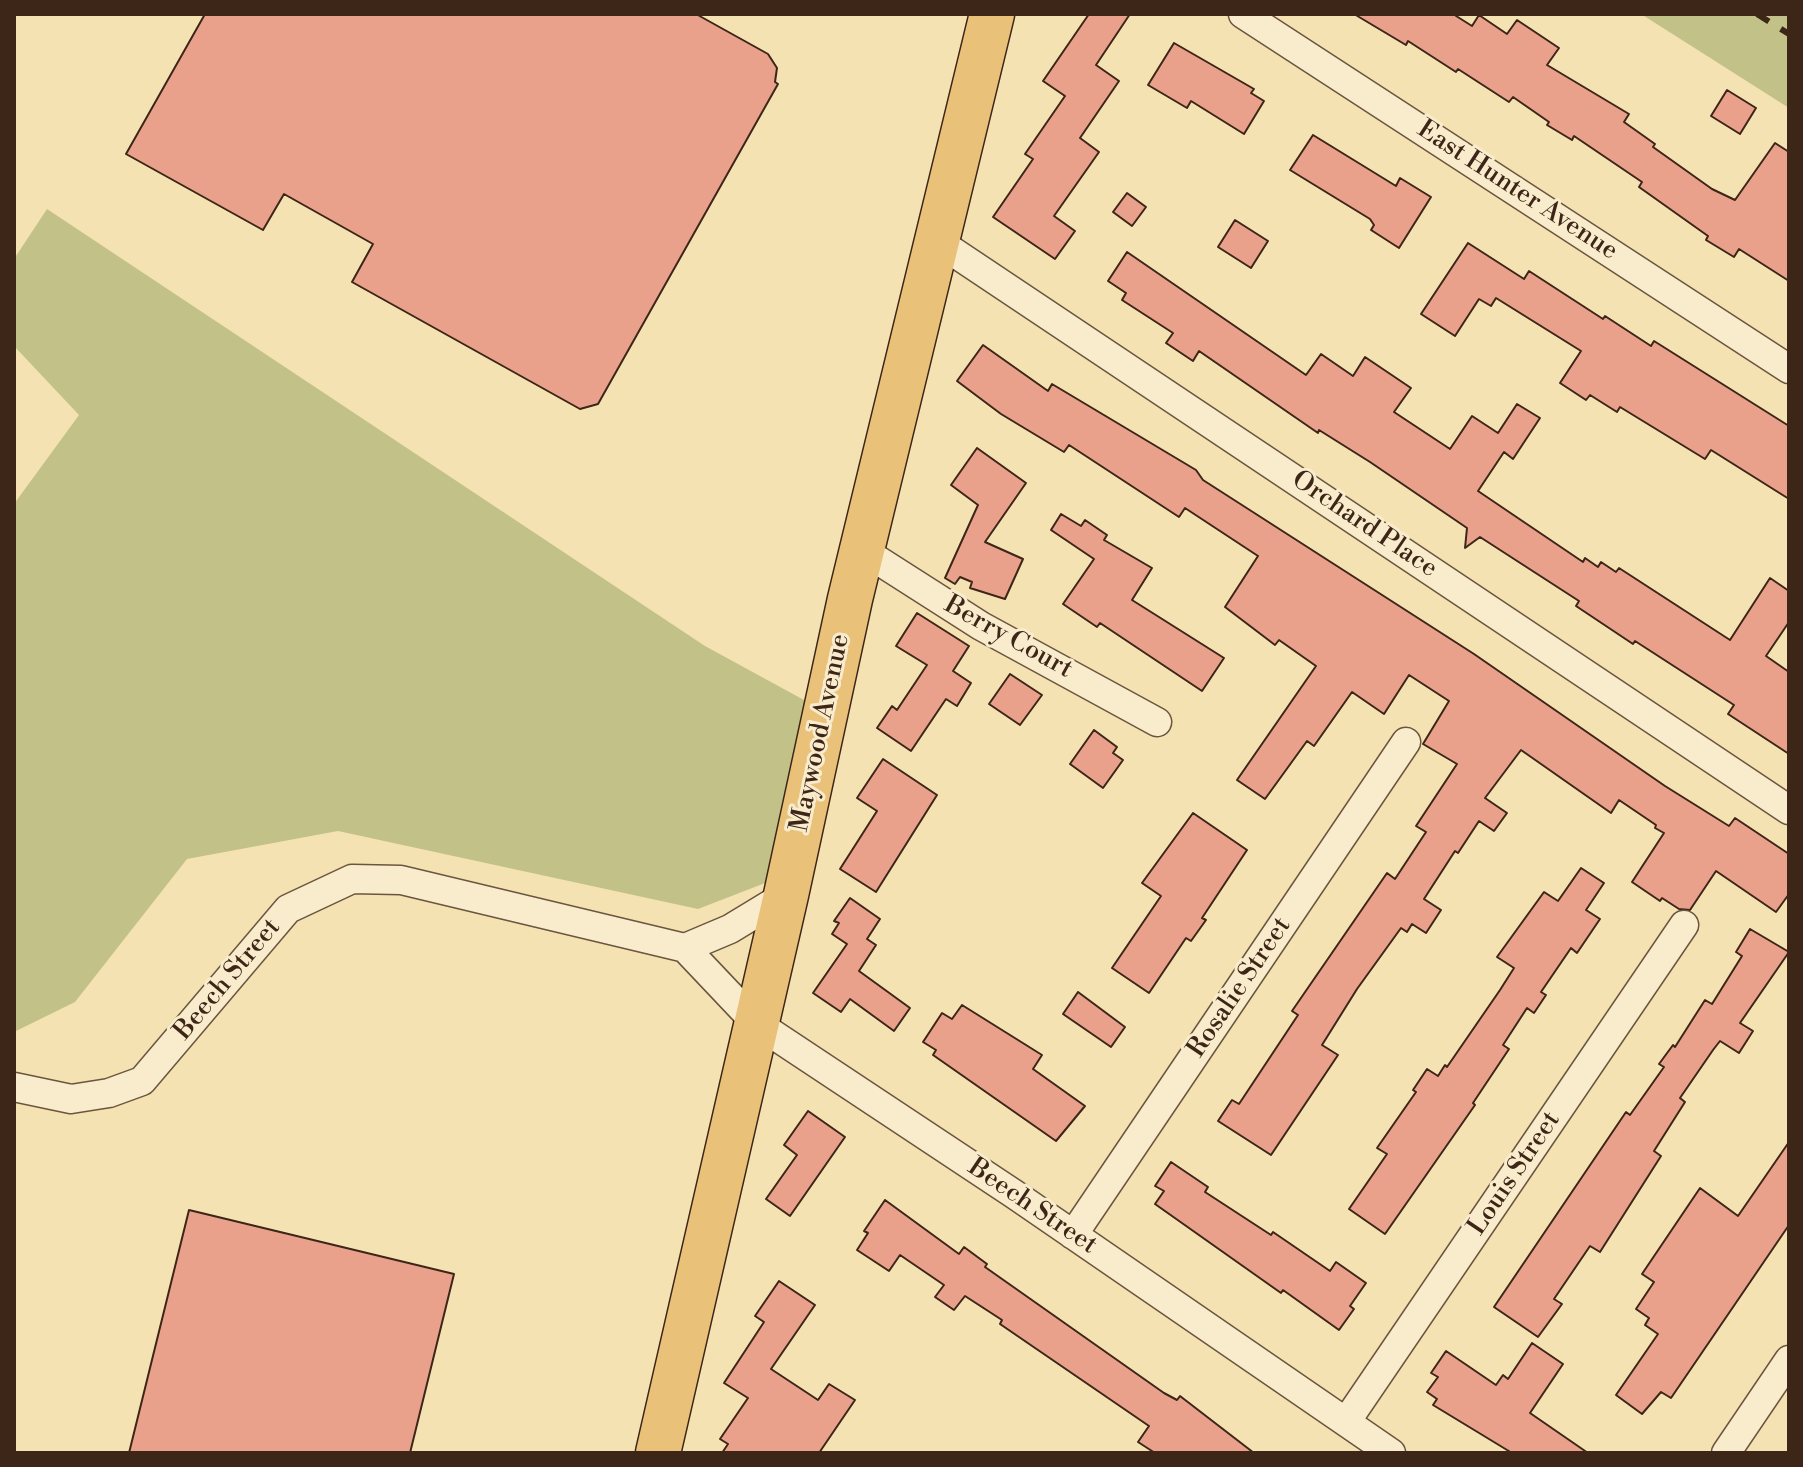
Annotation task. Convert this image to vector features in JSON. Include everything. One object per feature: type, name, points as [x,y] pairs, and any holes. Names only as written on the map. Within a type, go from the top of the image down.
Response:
[{"type":"main road","name":"Maywood Avenue","points":[[658,1453],[862,550],[992,14]]},
{"type":"street","name":"East Hunter Avenue","points":[[1243,14],[1789,369]]},
{"type":"street","name":"Orchard Place","points":[[937,241],[1789,810]]},
{"type":"street","name":"Berry Court","points":[[862,550],[981,626],[1157,722]]},
{"type":"street","name":"Rosalie Street","points":[[1073,1235],[1406,742]]},
{"type":"street","name":"Beech Street","points":[[14,1087],[71,1099],[109,1093],[142,1081],[288,909],[352,879],[401,880],[685,948],[756,1023],[1391,1453]]},
{"type":"street","points":[[685,948],[730,929],[786,895]]},
{"type":"street","name":"Louis Street","points":[[1346,1422],[1684,925]]},
{"type":"street","points":[[1726,1453],[1789,1360]]},
{"type":"green space","points":[[1641,14],[1789,14],[1789,108]]},
{"type":"green space","points":[[47,209],[705,646],[826,712],[791,873],[698,909],[338,831],[187,859],[75,1002],[14,1032],[14,504],[79,415],[14,346],[14,259]]},
{"type":"building","points":[[205,14],[696,14],[768,54],[777,68],[775,82],[778,84],[598,404],[580,409],[352,282],[373,244],[284,194],[263,230],[126,154]]},
{"type":"building","points":[[1089,14],[1130,14],[1096,65],[1119,81],[1080,138],[1099,152],[1054,216],[1075,231],[1055,259],[993,217],[1033,159],[1025,154],[1065,96],[1043,81]]},
{"type":"building","points":[[1354,14],[1453,14],[1472,26],[1479,15],[1507,34],[1517,20],[1559,48],[1547,65],[1629,114],[1624,122],[1655,144],[1653,147],[1712,189],[1735,200],[1775,143],[1789,152],[1789,281],[1739,249],[1734,257],[1706,240],[1708,236],[1639,187],[1642,182],[1574,136],[1572,140],[1547,125],[1549,122],[1513,97],[1509,102],[1458,69],[1456,72],[1408,41],[1406,45]]},
{"type":"building","points":[[1174,43],[1254,89],[1251,93],[1264,101],[1244,134],[1191,101],[1187,108],[1148,85]]},
{"type":"building","points":[[1727,90],[1756,108],[1740,134],[1711,116]]},
{"type":"building","points":[[1313,135],[1396,186],[1400,178],[1431,197],[1399,248],[1371,230],[1374,225],[1370,219],[1290,170]]},
{"type":"building","points":[[1127,193],[1146,207],[1132,226],[1113,212]]},
{"type":"building","points":[[1235,220],[1268,241],[1251,268],[1218,247]]},
{"type":"building","points":[[1468,243],[1524,279],[1529,271],[1651,346],[1654,341],[1789,426],[1789,499],[1711,450],[1705,459],[1620,407],[1617,412],[1590,395],[1586,400],[1560,383],[1581,351],[1496,298],[1491,306],[1479,299],[1455,336],[1421,314]]},
{"type":"building","points":[[1127,252],[1306,375],[1321,354],[1353,376],[1365,357],[1411,388],[1394,412],[1450,449],[1472,416],[1498,433],[1517,404],[1540,418],[1513,459],[1504,452],[1478,491],[1583,562],[1585,558],[1598,567],[1601,562],[1616,572],[1619,568],[1730,640],[1770,578],[1789,591],[1789,622],[1766,656],[1789,672],[1789,754],[1728,714],[1734,705],[1635,641],[1633,644],[1576,606],[1579,601],[1480,537],[1465,548],[1467,528],[1370,462],[1319,430],[1318,433],[1199,351],[1193,361],[1166,343],[1173,333],[1122,300],[1126,293],[1108,281]]},
{"type":"building","points":[[983,345],[1048,391],[1052,384],[1196,470],[1203,480],[1474,654],[1665,786],[1729,826],[1735,818],[1789,854],[1789,894],[1776,912],[1716,871],[1690,910],[1679,909],[1662,898],[1660,901],[1632,882],[1664,833],[1619,800],[1611,813],[1521,750],[1485,798],[1507,813],[1494,831],[1479,821],[1458,853],[1455,851],[1424,899],[1441,910],[1426,933],[1412,924],[1407,932],[1401,928],[1357,989],[1322,1045],[1338,1055],[1271,1155],[1218,1121],[1232,1100],[1239,1104],[1298,1015],[1292,1011],[1387,873],[1395,879],[1426,832],[1416,826],[1457,764],[1423,744],[1449,701],[1409,675],[1384,714],[1352,692],[1314,746],[1307,741],[1265,799],[1237,780],[1316,666],[1279,640],[1275,645],[1225,607],[1258,556],[1185,508],[1179,517],[1069,445],[1064,452],[1001,414],[957,381]]},
{"type":"building","points":[[977,448],[1026,483],[985,542],[1023,559],[1005,599],[970,588],[972,582],[960,577],[955,584],[945,578],[978,505],[951,485]]},
{"type":"building","points":[[1061,514],[1081,526],[1085,520],[1107,535],[1104,540],[1152,568],[1132,600],[1224,658],[1202,691],[1100,623],[1097,627],[1063,604],[1094,559],[1051,530]]},
{"type":"building","points":[[917,613],[969,646],[953,671],[971,683],[957,706],[946,699],[911,751],[877,728],[892,706],[897,710],[927,665],[896,646]]},
{"type":"building","points":[[1010,674],[1042,695],[1020,725],[989,704]]},
{"type":"building","points":[[1094,730],[1117,747],[1113,753],[1123,760],[1103,788],[1070,764]]},
{"type":"building","points":[[883,759],[937,795],[876,892],[840,869],[877,811],[857,798]]},
{"type":"building","points":[[1193,813],[1247,850],[1202,918],[1206,920],[1191,941],[1186,938],[1149,993],[1112,968],[1161,896],[1142,883]]},
{"type":"building","points":[[1581,868],[1604,883],[1586,910],[1600,919],[1577,953],[1571,948],[1541,992],[1546,995],[1534,1013],[1527,1008],[1503,1045],[1509,1049],[1473,1103],[1475,1105],[1385,1234],[1349,1209],[1387,1154],[1377,1148],[1416,1092],[1413,1090],[1427,1069],[1438,1076],[1445,1065],[1447,1067],[1500,990],[1514,968],[1497,957],[1544,892],[1558,901]]},
{"type":"building","points":[[850,898],[880,919],[867,939],[876,945],[859,971],[910,1008],[894,1031],[850,999],[841,1012],[813,993],[847,944],[832,934],[839,923],[834,921]]},
{"type":"building","points":[[1750,929],[1789,952],[1740,1023],[1753,1031],[1739,1053],[1720,1041],[1713,1050],[1680,1098],[1685,1102],[1654,1151],[1661,1156],[1600,1252],[1590,1246],[1554,1299],[1562,1304],[1538,1337],[1494,1307],[1626,1112],[1630,1115],[1664,1067],[1659,1064],[1673,1045],[1675,1047],[1705,1000],[1712,1004],[1742,956],[1736,952]]},
{"type":"building","points":[[1078,992],[1125,1027],[1111,1047],[1063,1014]]},
{"type":"building","points":[[962,1005],[1042,1055],[1033,1069],[1085,1106],[1056,1141],[933,1055],[936,1050],[923,1042],[942,1013],[952,1019]]},
{"type":"building","points":[[808,1111],[845,1137],[790,1216],[766,1199],[797,1155],[784,1145]]},
{"type":"building","points":[[1789,1142],[1789,1225],[1671,1398],[1661,1392],[1642,1414],[1616,1395],[1658,1334],[1645,1325],[1649,1318],[1636,1309],[1654,1282],[1642,1274],[1700,1188],[1738,1216]]},
{"type":"building","points":[[1171,1162],[1208,1187],[1205,1192],[1271,1235],[1273,1232],[1330,1271],[1336,1262],[1366,1283],[1350,1306],[1354,1309],[1339,1330],[1155,1204],[1164,1191],[1155,1186]]},
{"type":"building","points":[[885,1200],[959,1254],[964,1247],[987,1264],[985,1267],[1164,1393],[1177,1400],[1180,1396],[1254,1453],[1155,1453],[1138,1442],[1149,1426],[1000,1324],[1002,1320],[965,1296],[954,1310],[935,1297],[944,1285],[900,1255],[889,1271],[857,1250],[868,1233],[864,1231]]},
{"type":"building","points":[[189,1210],[454,1274],[410,1453],[129,1453]]},
{"type":"building","points":[[779,1281],[815,1305],[771,1369],[818,1400],[829,1384],[855,1400],[819,1453],[722,1453],[728,1444],[720,1439],[748,1398],[724,1383],[764,1322],[755,1316]]},
{"type":"building","points":[[1532,1343],[1563,1364],[1530,1413],[1588,1453],[1512,1453],[1433,1405],[1437,1399],[1427,1392],[1438,1377],[1431,1373],[1446,1351],[1496,1385],[1503,1375],[1508,1379]]},
{"type":"railway","points":[[1757,14],[1789,34]]}]
